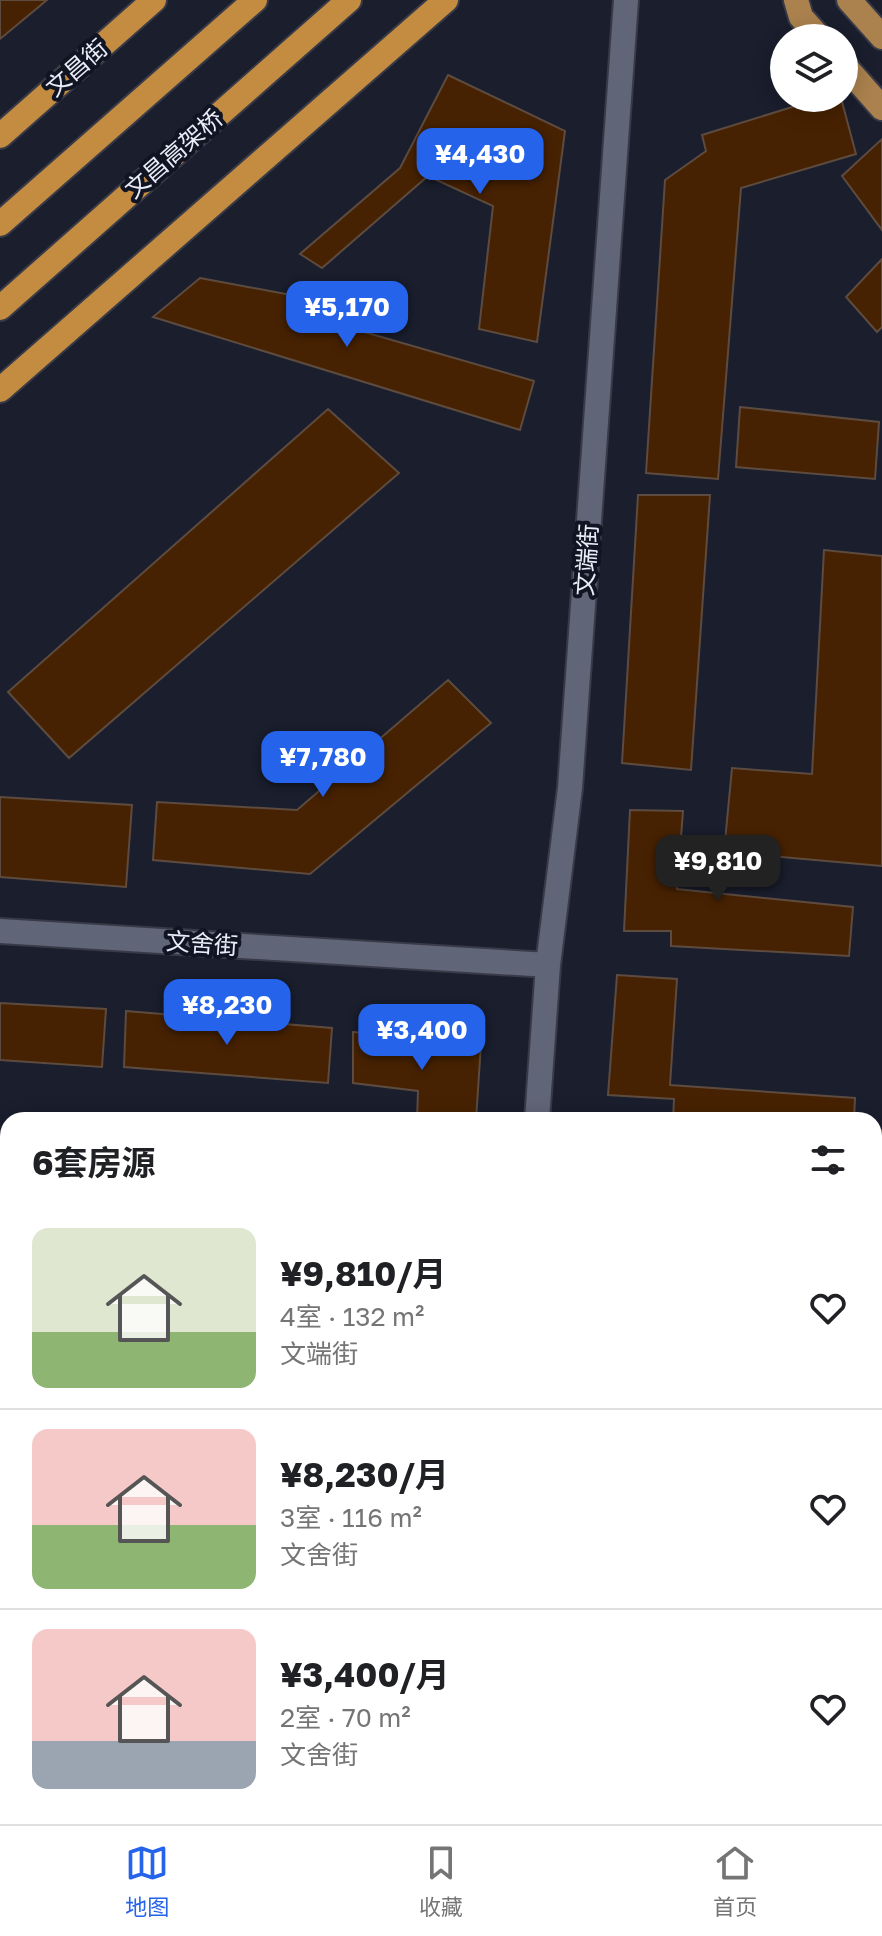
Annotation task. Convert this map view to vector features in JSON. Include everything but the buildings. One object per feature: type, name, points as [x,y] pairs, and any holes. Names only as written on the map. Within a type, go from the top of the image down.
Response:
[{"type":"highway","name":"文昌街","points":[[0,136],[154,0]]},
{"type":"highway","points":[[0,224],[255,0]]},
{"type":"highway","name":"文昌高架桥","points":[[0,308],[349,0]]},
{"type":"highway","points":[[0,390],[446,0]]},
{"type":"main road","points":[[796,0],[801,17],[807,24]]},
{"type":"main road","points":[[849,0],[882,37]]},
{"type":"main road","points":[[858,81],[882,108]]},
{"type":"street","name":"文端街","points":[[538,1112],[548,965],[570,788],[626,0]]},
{"type":"street","name":"文舍街","points":[[0,931],[548,965]]}]
